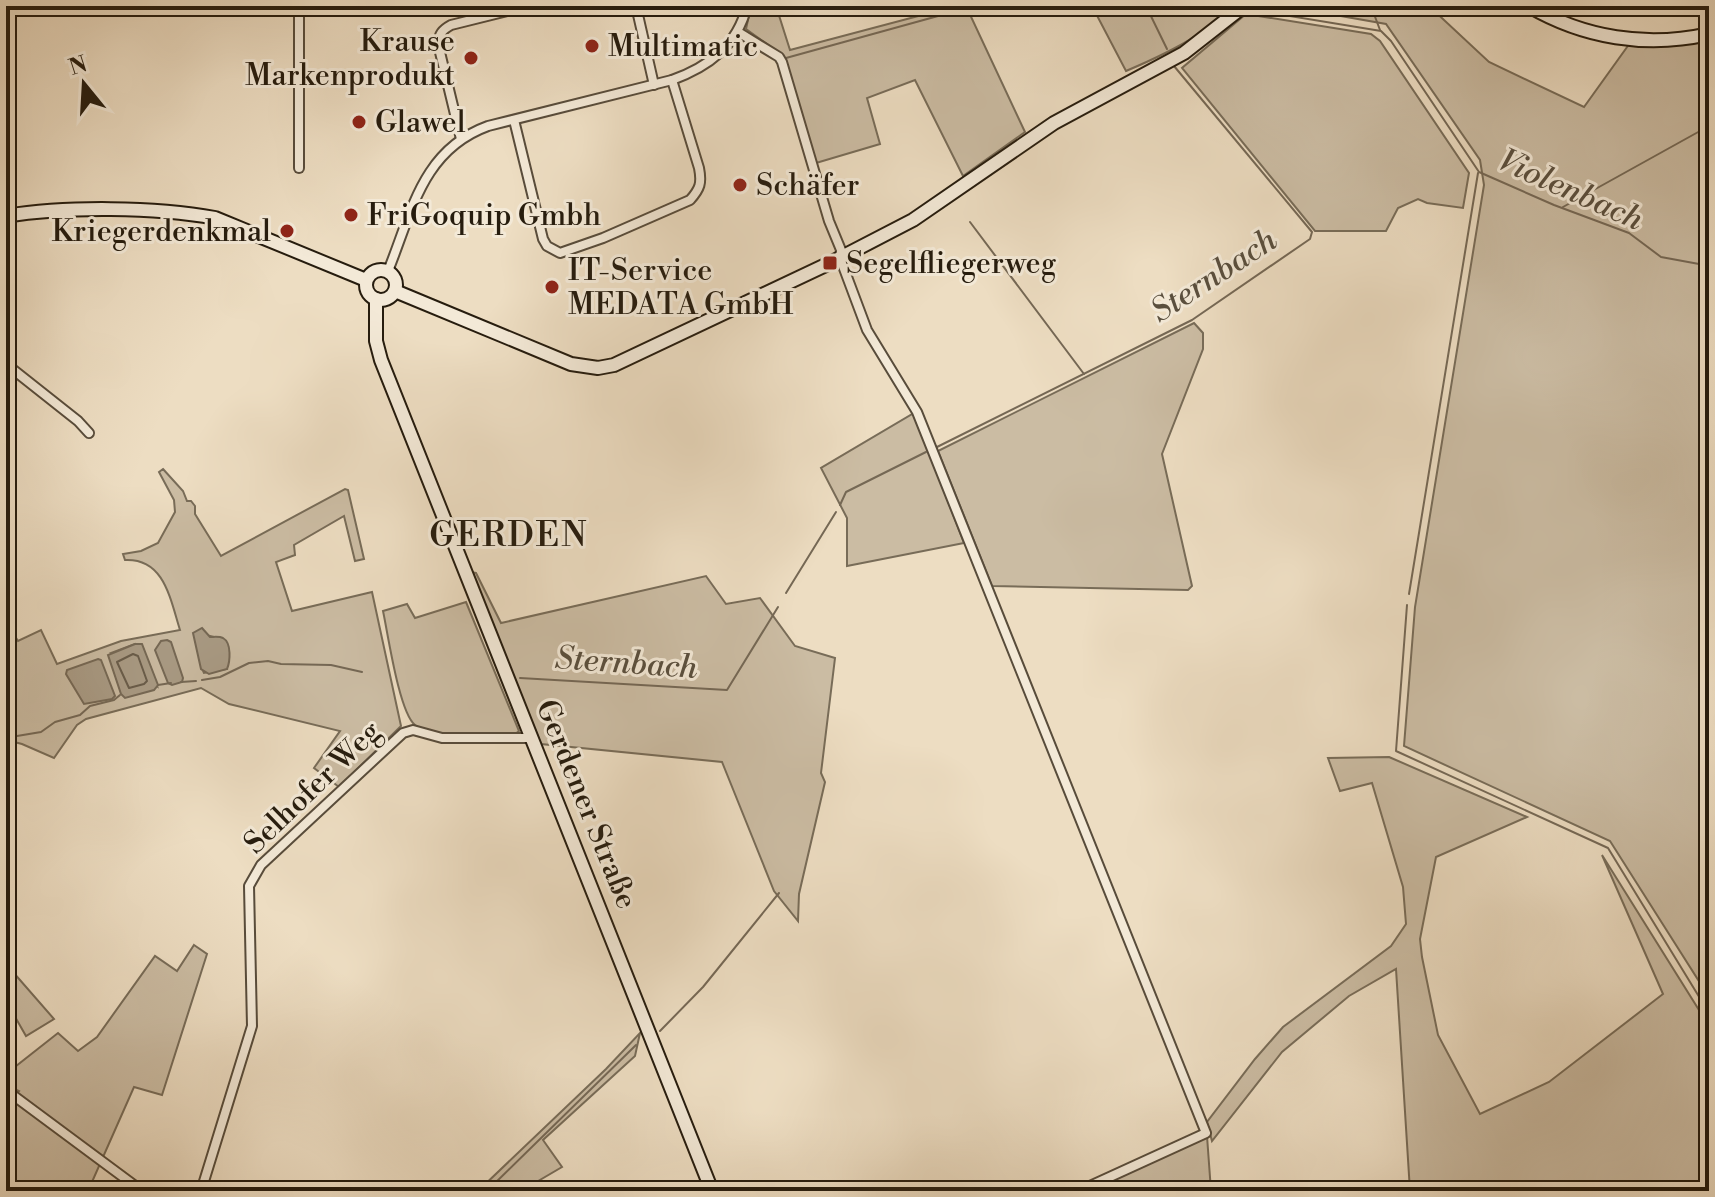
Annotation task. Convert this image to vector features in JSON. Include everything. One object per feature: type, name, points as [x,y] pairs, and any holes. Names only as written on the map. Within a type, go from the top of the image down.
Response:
[{"type":"main road","points":[[395,291],[571,364],[598,368],[629,359],[840,258],[935,208],[1077,109],[1184,53],[1244,6]]},
{"type":"main road","points":[[1529,6],[1565,25],[1601,36],[1659,40],[1709,34]]},
{"type":"main road","points":[[6,216],[64,210],[191,214],[215,218],[366,280]]},
{"type":"main road","points":[[375,270],[388,271],[396,282],[395,291],[385,300],[376,299],[366,290],[366,280],[375,270]]},
{"type":"main road","name":"Gerdener Straße","points":[[376,299],[376,341],[381,360],[712,1191]]},
{"type":"street","points":[[299,6],[299,168]]},
{"type":"street","points":[[461,139],[438,44],[439,37],[451,25],[528,6]]},
{"type":"street","points":[[636,6],[654,85]]},
{"type":"street","points":[[388,271],[428,173],[442,154],[461,139],[514,120],[672,80],[710,63],[738,32],[747,6]]},
{"type":"street","points":[[738,32],[779,57],[782,62],[829,221],[841,250],[840,258],[867,330],[917,412],[1206,1133],[1079,1191]]},
{"type":"street","points":[[514,120],[543,239],[547,246],[560,253],[690,200],[697,192],[702,182],[699,168],[672,80]]},
{"type":"street","points":[[6,364],[89,433]]},
{"type":"street","name":"Selhofer Weg","points":[[201,1191],[252,1026],[249,886],[261,865],[403,733],[413,730],[442,738],[533,738]]},
{"type":"street","points":[[6,1090],[142,1191]]},
{"type":"shaded area","points":[[751,6],[776,6],[790,50],[956,6],[966,6],[1025,132],[963,176],[915,80],[867,98],[880,144],[816,163],[782,55],[746,29]]},
{"type":"shaded area","points":[[1092,6],[1227,6],[1221,16],[1197,35],[1126,71]]},
{"type":"shaded area","points":[[1284,6],[1429,6],[1489,62],[1584,107],[1630,43],[1709,42],[1709,997],[1610,841],[1404,746],[1415,607],[1484,185],[1480,160],[1386,24]]},
{"type":"shaded area","points":[[1246,14],[1371,34],[1380,41],[1469,173],[1463,208],[1418,199],[1398,208],[1386,231],[1315,231],[1182,68]]},
{"type":"shaded area","points":[[1194,323],[1203,333],[1203,349],[1162,454],[1192,586],[1188,590],[992,586],[938,451]]},
{"type":"shaded area","points":[[914,413],[964,543],[847,566],[847,518],[821,468]]},
{"type":"shaded area","points":[[163,469],[183,491],[187,501],[195,506],[195,514],[221,556],[348,490],[364,559],[355,561],[344,516],[294,545],[295,555],[276,562],[292,611],[372,592],[401,726],[339,787],[314,768],[340,731],[229,704],[201,688],[86,719],[77,725],[54,758],[6,740],[6,622],[18,641],[41,630],[57,664],[121,641],[180,630],[168,593],[157,573],[138,561],[125,560],[123,554],[141,551],[158,543],[175,512],[174,500],[159,472]],"holes":[[[210,636],[219,638],[227,669],[204,673],[201,654]],[[135,644],[150,666],[157,686],[111,653]]]},
{"type":"shaded area","points":[[470,572],[476,573],[501,623],[706,576],[726,604],[760,598],[795,646],[835,658],[821,773],[825,782],[799,894],[798,921],[774,891],[722,762],[541,744]]},
{"type":"shaded area","points":[[466,602],[519,731],[514,735],[462,736],[424,730],[415,725],[404,705],[383,611],[407,604],[415,618]]},
{"type":"shaded area","points":[[1389,757],[1527,817],[1436,857],[1420,939],[1438,1035],[1480,1114],[1549,1082],[1663,994],[1602,855],[1709,1026],[1709,1191],[1410,1191],[1396,969],[1349,996],[1282,1052],[1212,1141],[1207,1122],[1283,1027],[1391,946],[1406,924],[1403,887],[1372,783],[1340,791],[1328,758]]},
{"type":"shaded area","points":[[194,945],[207,954],[162,1095],[134,1087],[88,1191],[6,1191],[6,1094],[13,1098],[19,1091],[6,1085],[6,1074],[58,1033],[78,1051],[97,1037],[155,956],[177,971]]},
{"type":"shaded area","points":[[6,964],[54,1019],[26,1036],[14,1015],[6,1021]]},
{"type":"shaded area","points":[[640,1033],[635,1056],[543,1140],[562,1167],[521,1191],[478,1191],[606,1069]]},
{"type":"shaded area","points":[[1207,1136],[1211,1191],[1084,1191]]},
{"type":"water","points":[[202,628],[210,637],[226,640],[230,653],[227,669],[209,674],[201,669],[193,633]]},
{"type":"water","points":[[161,641],[171,642],[183,678],[182,682],[172,685],[168,683],[155,650]]},
{"type":"water","points":[[142,644],[158,685],[154,690],[125,698],[108,655]]},
{"type":"water","points":[[98,659],[115,696],[84,704],[66,674],[67,670]]},
{"type":"waterway","name":"Sternbach","points":[[1146,6],[1167,49]]},
{"type":"waterway","points":[[1371,6],[1380,30]]},
{"type":"waterway","points":[[786,58],[967,8]]},
{"type":"waterway","name":"Violenbach","points":[[1247,9],[1381,31],[1391,41],[1479,172],[1629,233],[1661,257],[1709,263]]},
{"type":"waterway","name":"Sternbach","points":[[937,447],[1192,320],[1310,239],[1312,232],[1174,66]]},
{"type":"waterway","points":[[1563,207],[1709,126]]},
{"type":"waterway","points":[[1409,594],[1478,173]]},
{"type":"waterway","points":[[970,222],[1084,374]]},
{"type":"waterway","name":"Sternbach","points":[[840,505],[846,492],[926,452]]},
{"type":"waterway","name":"Sternbach","points":[[786,593],[836,512]]},
{"type":"waterway","points":[[1407,605],[1396,751],[1608,848],[1709,1013]]},
{"type":"waterway","name":"Sternbach","points":[[520,678],[727,690],[778,607]]},
{"type":"waterway","points":[[202,680],[220,677],[249,663],[268,661],[331,665],[362,672]]},
{"type":"waterway","points":[[181,682],[196,681]]},
{"type":"waterway","points":[[158,685],[171,683]]},
{"type":"waterway","points":[[6,731],[11,737],[41,732],[55,722],[80,715],[90,706],[114,700],[120,695]]},
{"type":"waterway","points":[[660,1031],[703,987],[779,893]]},
{"type":"waterway","points":[[487,1191],[636,1045]]},
{"type":"place","name":"Multimatic","points":[[592,46]]},
{"type":"place","name":"Krause Markenprodukt","points":[[471,58]]},
{"type":"place","name":"Glawel","points":[[359,122]]},
{"type":"place","name":"Schäfer","points":[[740,185]]},
{"type":"place","name":"FriGoquip Gmbh","points":[[351,215]]},
{"type":"place","name":"Kriegerdenkmal","points":[[287,231]]},
{"type":"place","name":"Segelfliegerweg","points":[[830,263]]},
{"type":"place","name":"IT-Service MEDATA GmbH","points":[[552,287]]},
{"type":"district","name":"GERDEN","points":[[509,534]]}]
